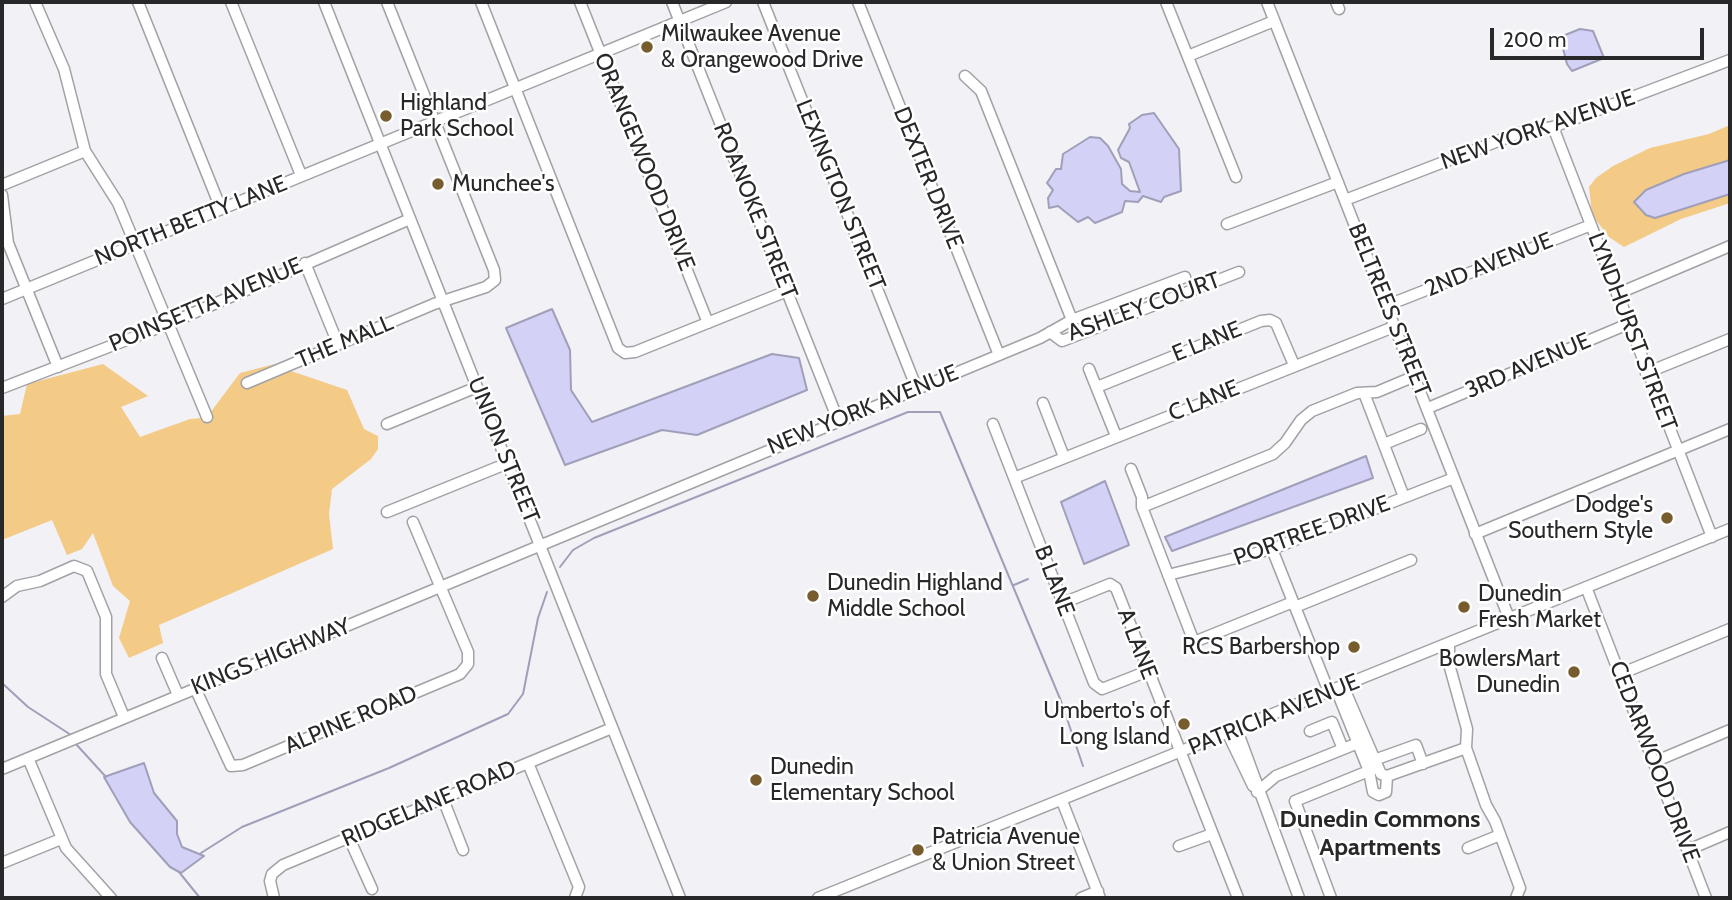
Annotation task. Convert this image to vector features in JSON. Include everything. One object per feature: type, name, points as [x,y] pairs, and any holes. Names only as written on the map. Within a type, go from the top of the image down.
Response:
[{"type":"street","points":[[35,2],[64,69],[85,151],[118,204],[207,417]]},
{"type":"street","points":[[138,2],[221,209]]},
{"type":"street","points":[[231,2],[300,176]]},
{"type":"street","name":"UNION STREET","points":[[324,2],[680,898]]},
{"type":"street","points":[[387,2],[435,122]]},
{"type":"street","points":[[481,2],[618,348],[625,353],[635,352],[787,291]]},
{"type":"street","name":"ORANGEWOOD DRIVE","points":[[580,2],[708,323]]},
{"type":"street","name":"ROANOKE STREET","points":[[672,2],[838,420]]},
{"type":"street","name":"NORTH BETTY LANE","points":[[2,299],[726,2]]},
{"type":"street","name":"LEXINGTON STREET","points":[[763,2],[917,388]]},
{"type":"street","name":"DEXTER DRIVE","points":[[858,2],[999,355]]},
{"type":"street","points":[[1166,2],[1236,177]]},
{"type":"street","name":"BELTREES STREET","points":[[1267,2],[1509,618]]},
{"type":"street","points":[[1188,56],[1274,21]]},
{"type":"street","name":"NEW YORK AVENUE","points":[[1345,200],[1519,133],[1553,127],[1730,60]]},
{"type":"street","points":[[964,76],[981,91],[1072,320]]},
{"type":"street","name":"THE MALL","points":[[247,383],[338,344],[486,287],[495,280],[494,270],[435,122]]},
{"type":"street","name":"LYNDHURST STREET","points":[[1553,127],[1646,373],[1712,537]]},
{"type":"street","points":[[2,185],[85,151]]},
{"type":"street","points":[[1227,224],[1338,181]]},
{"type":"street","points":[[2,195],[8,243],[58,367]]},
{"type":"street","name":"POINSETTA AVENUE","points":[[2,388],[169,324],[410,219]]},
{"type":"street","name":"2ND AVENUE","points":[[1388,305],[1591,225]]},
{"type":"street","points":[[1617,294],[1730,246]]},
{"type":"street","points":[[305,263],[338,344]]},
{"type":"street","name":"ASHLEY COURT","points":[[1050,332],[1062,341],[1239,272]]},
{"type":"street","name":"NEW YORK AVENUE","points":[[540,544],[999,355],[1072,320],[1185,277]]},
{"type":"street","name":"E LANE","points":[[1097,387],[1270,320],[1280,329],[1294,365]]},
{"type":"street","name":"3RD AVENUE","points":[[1427,408],[1628,324]]},
{"type":"street","name":"C LANE","points":[[1014,478],[1396,326]]},
{"type":"street","points":[[1646,373],[1730,339]]},
{"type":"street","points":[[1089,369],[1116,436]]},
{"type":"street","points":[[1142,507],[1273,454],[1306,415],[1364,393],[1377,392],[1415,376]]},
{"type":"street","points":[[387,424],[477,387]]},
{"type":"street","points":[[1364,393],[1404,498]]},
{"type":"street","points":[[1043,403],[1065,457]]},
{"type":"street","name":"B LANE","points":[[993,424],[1097,687],[1110,687],[1148,671]]},
{"type":"street","points":[[1384,444],[1422,429]]},
{"type":"street","points":[[1475,534],[1730,429]]},
{"type":"street","points":[[387,512],[508,463]]},
{"type":"street","points":[[1131,469],[1142,497],[1142,507],[1194,642],[1412,560]]},
{"type":"street","name":"PORTREE DRIVE","points":[[1168,575],[1224,564],[1272,549],[1454,478]]},
{"type":"street","points":[[413,522],[440,587]]},
{"type":"street","name":"PATRICIA AVENUE","points":[[818,898],[1180,754],[1730,529]]},
{"type":"street","name":"KINGS HIGHWAY","points":[[2,769],[540,544]]},
{"type":"street","points":[[1272,549],[1294,605],[1373,766],[1387,776]]},
{"type":"street","points":[[2,597],[17,586],[40,581],[74,566],[87,571],[106,617],[106,674],[124,717]]},
{"type":"street","name":"A LANE","points":[[1063,603],[1110,584],[1116,588],[1238,898]]},
{"type":"street","name":"ALPINE ROAD","points":[[195,688],[223,755],[231,766],[243,765],[465,670],[468,652],[440,587]]},
{"type":"street","name":"CEDARWOOD DRIVE","points":[[1586,587],[1706,898]]},
{"type":"street","points":[[1620,674],[1730,629]]},
{"type":"street","points":[[1449,643],[1449,664],[1467,729],[1466,748],[1520,888],[1516,898]]},
{"type":"street","points":[[162,658],[178,695]]},
{"type":"street","points":[[1310,732],[1332,722],[1343,749]]},
{"type":"street","name":"RIDGELANE ROAD","points":[[274,898],[270,881],[277,868],[612,728]]},
{"type":"street","points":[[1654,762],[1730,730]]},
{"type":"street","points":[[1233,732],[1254,772],[1257,792]]},
{"type":"street","points":[[1233,732],[1299,898]]},
{"type":"street","points":[[1257,792],[1276,776],[1362,742]]},
{"type":"street","points":[[1331,898],[1295,801],[1416,745],[1423,764]]},
{"type":"street","points":[[1387,776],[1466,748]]},
{"type":"street","points":[[28,758],[61,839],[74,858],[111,898]]},
{"type":"street","points":[[528,763],[579,887],[575,898]]},
{"type":"street","points":[[1373,766],[1370,789],[1376,794],[1386,792],[1387,776]]},
{"type":"street","points":[[1254,772],[1276,776]]},
{"type":"street","points":[[443,799],[463,850]]},
{"type":"street","points":[[1062,801],[1099,895],[1081,898]]},
{"type":"street","points":[[1688,849],[1730,832]]},
{"type":"street","points":[[1179,846],[1212,834]]},
{"type":"street","points":[[1468,848],[1500,835]]},
{"type":"street","points":[[349,838],[372,889]]},
{"type":"street","points":[[2,863],[61,839]]},
{"type":"shaded area","points":[[1730,125],[1730,160],[1684,174],[1646,190],[1655,218],[1730,194],[1730,203],[1681,219],[1624,247],[1609,237],[1592,215],[1589,187],[1596,178],[1613,166],[1650,148],[1709,134]]},
{"type":"shaded area","points":[[103,364],[148,396],[121,407],[140,437],[190,419],[202,418],[205,422],[211,419],[210,413],[240,373],[275,364],[278,366],[242,381],[245,387],[288,370],[347,390],[364,429],[378,436],[378,449],[371,459],[332,489],[329,514],[333,549],[159,625],[163,643],[129,658],[119,638],[130,601],[113,586],[93,533],[82,549],[67,555],[52,520],[2,540],[2,416],[20,414],[27,384]]},
{"type":"water","points":[[1580,29],[1593,31],[1604,58],[1572,71],[1567,64],[1560,37]]},
{"type":"water","points":[[1154,113],[1179,149],[1181,191],[1164,197],[1161,202],[1143,196],[1138,202],[1125,201],[1122,212],[1095,223],[1088,217],[1078,222],[1058,206],[1049,208],[1048,198],[1053,190],[1047,183],[1056,169],[1061,169],[1063,154],[1090,137],[1100,138],[1108,146],[1121,169],[1122,184],[1130,191],[1140,192],[1129,162],[1121,158],[1118,150],[1130,128],[1129,124],[1142,115]]},
{"type":"water","points":[[1730,160],[1730,194],[1655,218],[1646,215],[1634,202],[1646,190],[1684,174]]},
{"type":"water","points":[[552,309],[570,350],[571,390],[592,422],[772,354],[799,358],[807,390],[697,435],[662,430],[565,465],[506,328]]},
{"type":"water","points":[[1366,456],[1373,478],[1172,551],[1165,537]]},
{"type":"water","points":[[1105,481],[1129,545],[1084,564],[1061,502]]},
{"type":"water","points":[[144,763],[154,793],[177,821],[177,834],[182,847],[204,856],[181,873],[170,867],[130,822],[104,777]]},
{"type":"waterway","points":[[560,567],[573,550],[594,538],[908,412],[940,412],[1061,701],[1083,766]]},
{"type":"waterway","points":[[1014,585],[1028,579]]},
{"type":"waterway","points":[[201,853],[242,827],[389,768],[508,714],[523,694],[538,618],[547,592]]},
{"type":"waterway","points":[[2,683],[28,707],[71,735]]},
{"type":"waterway","points":[[75,743],[106,777]]},
{"type":"waterway","points":[[179,872],[200,898]]},
{"type":"place","name":"Milwaukee Avenue & Orangewood Drive","points":[[647,47]]},
{"type":"place","name":"Highland Park School","points":[[386,116]]},
{"type":"place","name":"Munchee's","points":[[438,184]]},
{"type":"place","name":"Dodge's Southern Style","points":[[1667,518]]},
{"type":"place","name":"Dunedin Highland Middle School","points":[[813,596]]},
{"type":"place","name":"Dunedin Fresh Market","points":[[1464,607]]},
{"type":"place","name":"RCS Barbershop","points":[[1354,647]]},
{"type":"place","name":"BowlersMart Dunedin","points":[[1574,672]]},
{"type":"place","name":"Umberto's of Long Island","points":[[1184,724]]},
{"type":"place","name":"Dunedin Elementary School","points":[[756,780]]},
{"type":"place","name":"Patricia Avenue & Union Street","points":[[918,850]]},
{"type":"district","name":"Dunedin Commons Apartments","points":[[1380,834]]}]
